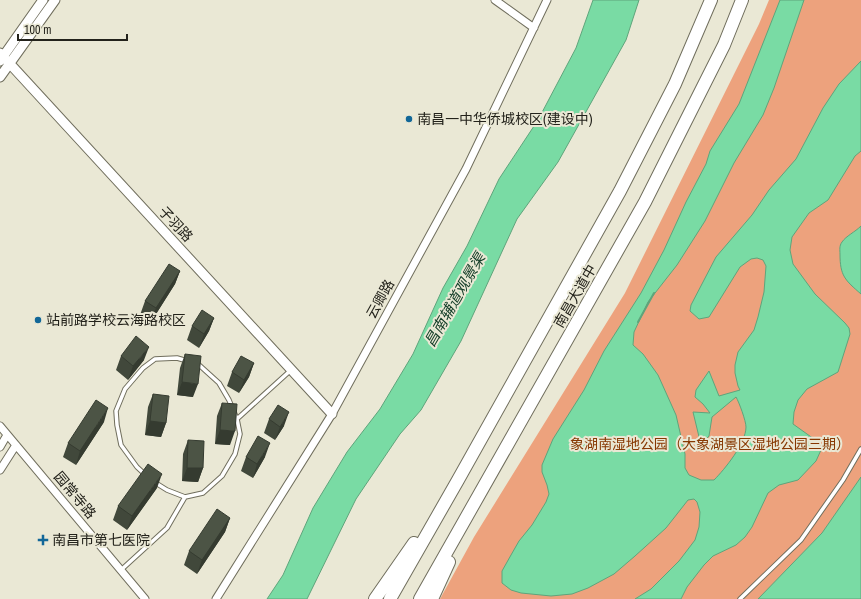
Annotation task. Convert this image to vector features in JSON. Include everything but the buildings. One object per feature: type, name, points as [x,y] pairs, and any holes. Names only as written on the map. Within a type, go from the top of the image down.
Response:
[{"type":"highway","name":"南昌大道中","points":[[390,599],[620,191],[675,84],[711,0]]},
{"type":"highway","name":"南昌大道中","points":[[420,599],[645,202],[724,45],[742,0]]},
{"type":"highway","points":[[375,599],[458,480]]},
{"type":"highway","points":[[432,599],[477,498]]},
{"type":"street","points":[[0,77],[3,58],[43,0]]},
{"type":"street","points":[[3,58],[54,0]]},
{"type":"street","points":[[495,0],[534,28]]},
{"type":"street","name":"云卿路","points":[[216,599],[332,414],[466,169],[547,0]]},
{"type":"street","name":"子羽路","points":[[3,58],[332,414]]},
{"type":"street","name":"园常寺路","points":[[0,426],[145,599]]},
{"type":"street","points":[[0,447],[7,435]]},
{"type":"street","points":[[0,470],[16,445]]},
{"type":"lane","points":[[177,358],[198,364],[218,383],[229,400],[236,419],[240,434],[235,454],[222,476],[203,493],[185,497],[166,490],[151,480],[137,467],[121,445],[116,412],[125,389],[143,368],[155,359],[177,358]]},
{"type":"lane","points":[[236,419],[292,370]]},
{"type":"lane","points":[[740,599],[801,540],[843,480],[861,448]]},
{"type":"lane","points":[[121,570],[167,528],[185,497]]},
{"type":"green space","name":"象湖南湿地公园（大象湖景区湿地公园三期）","points":[[769,0],[861,0],[861,494],[778,599],[440,599],[474,537],[625,293],[759,24]]},
{"type":"water","name":"昌南辅道观景渠","points":[[593,0],[639,0],[626,40],[558,162],[517,219],[461,341],[421,410],[400,434],[356,499],[307,599],[267,599],[283,575],[313,508],[347,452],[380,409],[413,354],[443,288],[467,246],[499,179],[538,120],[576,48]]},
{"type":"water","points":[[780,0],[804,0],[774,88],[763,115],[734,163],[705,221],[677,265],[648,302],[634,332],[633,345],[643,354],[658,375],[676,415],[685,454],[685,468],[689,475],[701,480],[714,480],[729,463],[739,448],[743,440],[746,424],[736,397],[712,417],[709,436],[701,445],[693,412],[710,413],[695,397],[696,390],[709,371],[719,396],[740,390],[735,373],[735,365],[738,352],[754,330],[758,317],[764,292],[766,266],[763,260],[757,258],[751,259],[740,267],[709,317],[699,319],[690,311],[691,305],[716,257],[752,215],[769,190],[796,159],[823,108],[839,84],[861,61],[861,151],[855,156],[828,200],[809,213],[792,237],[790,250],[793,264],[815,294],[845,323],[849,328],[850,334],[838,372],[807,389],[798,400],[794,412],[793,424],[814,439],[821,450],[816,461],[798,480],[779,485],[768,493],[752,527],[745,537],[736,545],[713,556],[687,587],[681,599],[635,599],[651,589],[679,561],[695,540],[699,527],[700,512],[697,502],[694,499],[688,500],[666,528],[614,574],[588,588],[572,594],[551,596],[521,593],[511,590],[502,583],[502,571],[519,541],[532,525],[546,502],[549,494],[542,472],[542,465],[553,439],[584,390],[604,351],[641,293],[664,250],[686,202],[706,164],[710,151],[739,104]]},
{"type":"water","points":[[861,226],[861,294],[847,281],[842,273],[840,245]]},
{"type":"water","points":[[861,477],[861,599],[758,599],[822,533]]},
{"type":"waterway","points":[[638,322],[654,293]]},
{"type":"place","name":"南昌一中华侨城校区(建设中)","points":[[409,119]]},
{"type":"place","name":"站前路学校云海路校区","points":[[38,320]]},
{"type":"place","name":"南昌市第七医院","points":[[43,540]]}]
